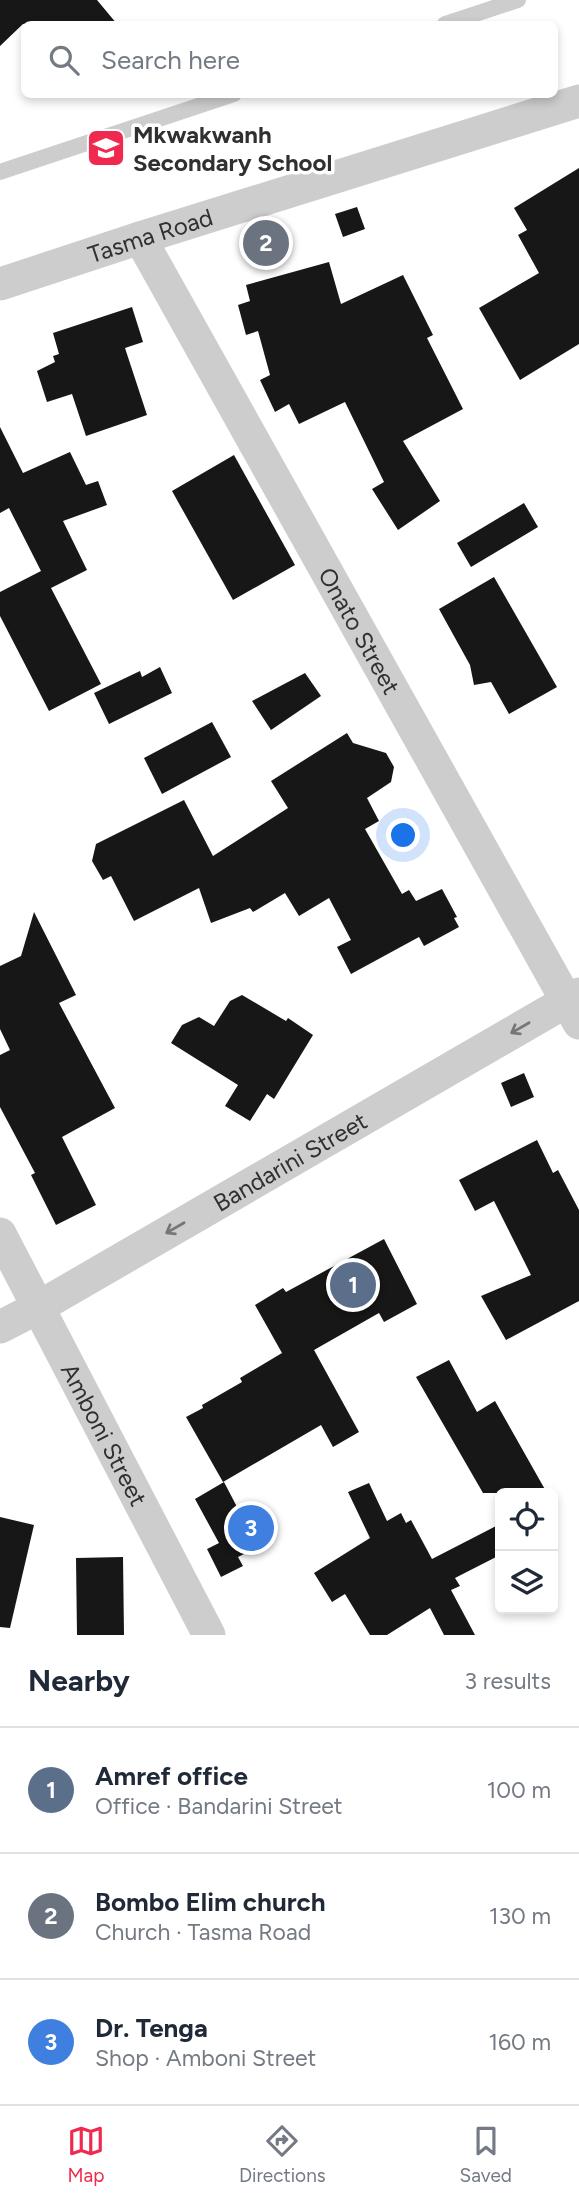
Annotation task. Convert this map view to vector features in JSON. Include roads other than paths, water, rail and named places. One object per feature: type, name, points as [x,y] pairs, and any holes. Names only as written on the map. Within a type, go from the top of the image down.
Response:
[{"type":"street","name":"Tasma Road","points":[[0,284],[579,101]]},
{"type":"street","name":"Onato Street","points":[[140,238],[575,1006]]},
{"type":"street","name":"Bandarini Street","points":[[0,1326],[37,1308],[575,1006]]},
{"type":"street","name":"Amboni Street","points":[[0,1234],[209,1635]]},
{"type":"lane","points":[[454,21],[518,0]]},
{"type":"lane","points":[[0,172],[222,98]]},
{"type":"place","name":"Mkwakwanh Secondary School","points":[[106,148]]},
{"type":"place","name":"Bombo Elim church","points":[[266,243]]},
{"type":"place","name":"Amref office","points":[[353,1285]]},
{"type":"place","name":"Dr. Tenga","points":[[251,1528]]}]
